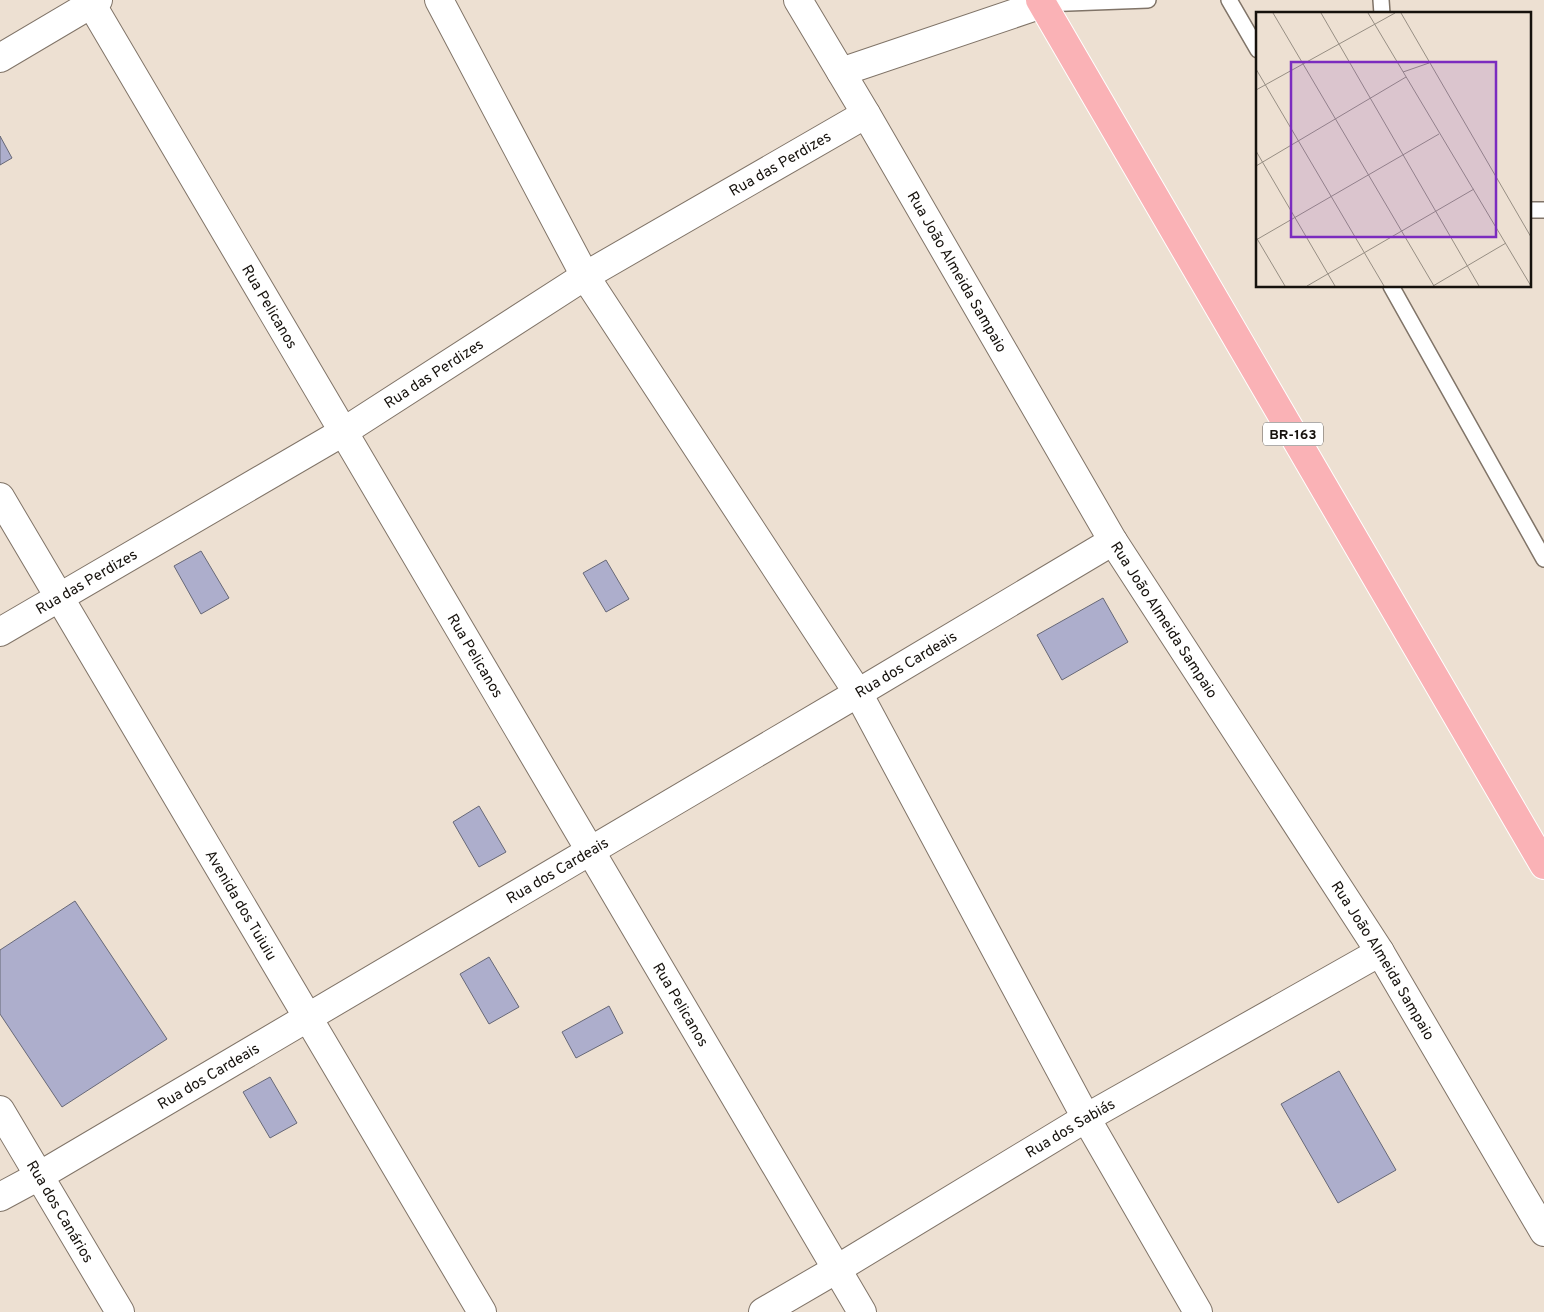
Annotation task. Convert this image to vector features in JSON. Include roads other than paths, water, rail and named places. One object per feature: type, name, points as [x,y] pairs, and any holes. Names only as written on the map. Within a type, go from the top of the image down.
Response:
[{"type":"highway","name":"BR-163","points":[[1041,2],[1544,865]]},
{"type":"street","points":[[439,0],[585,276],[858,693],[1086,1118],[1198,1312]]},
{"type":"street","name":"Rua João Almeida Sampaio","points":[[798,0],[866,114],[1113,542],[1380,952],[1544,1232]]},
{"type":"street","points":[[0,58],[93,1]]},
{"type":"street","name":"Rua Pelicanos","points":[[93,1],[343,432],[862,1312]]},
{"type":"street","points":[[841,72],[1041,2]]},
{"type":"street","name":"Rua das Perdizes","points":[[0,632],[343,432],[585,276],[866,114]]},
{"type":"street","name":"Avenida dos Tuiuiu","points":[[0,497],[482,1312]]},
{"type":"street","name":"Rua dos Cardeais","points":[[0,1197],[308,1018],[1113,542]]},
{"type":"street","name":"Rua dos Sabiás","points":[[763,1312],[1086,1118],[1380,952]]},
{"type":"street","name":"Rua dos Canários","points":[[0,1110],[120,1312]]},
{"type":"lane","points":[[1041,2],[1148,0]]},
{"type":"lane","points":[[1229,0],[1256,47]]},
{"type":"lane","points":[[1391,288],[1544,559]]}]
